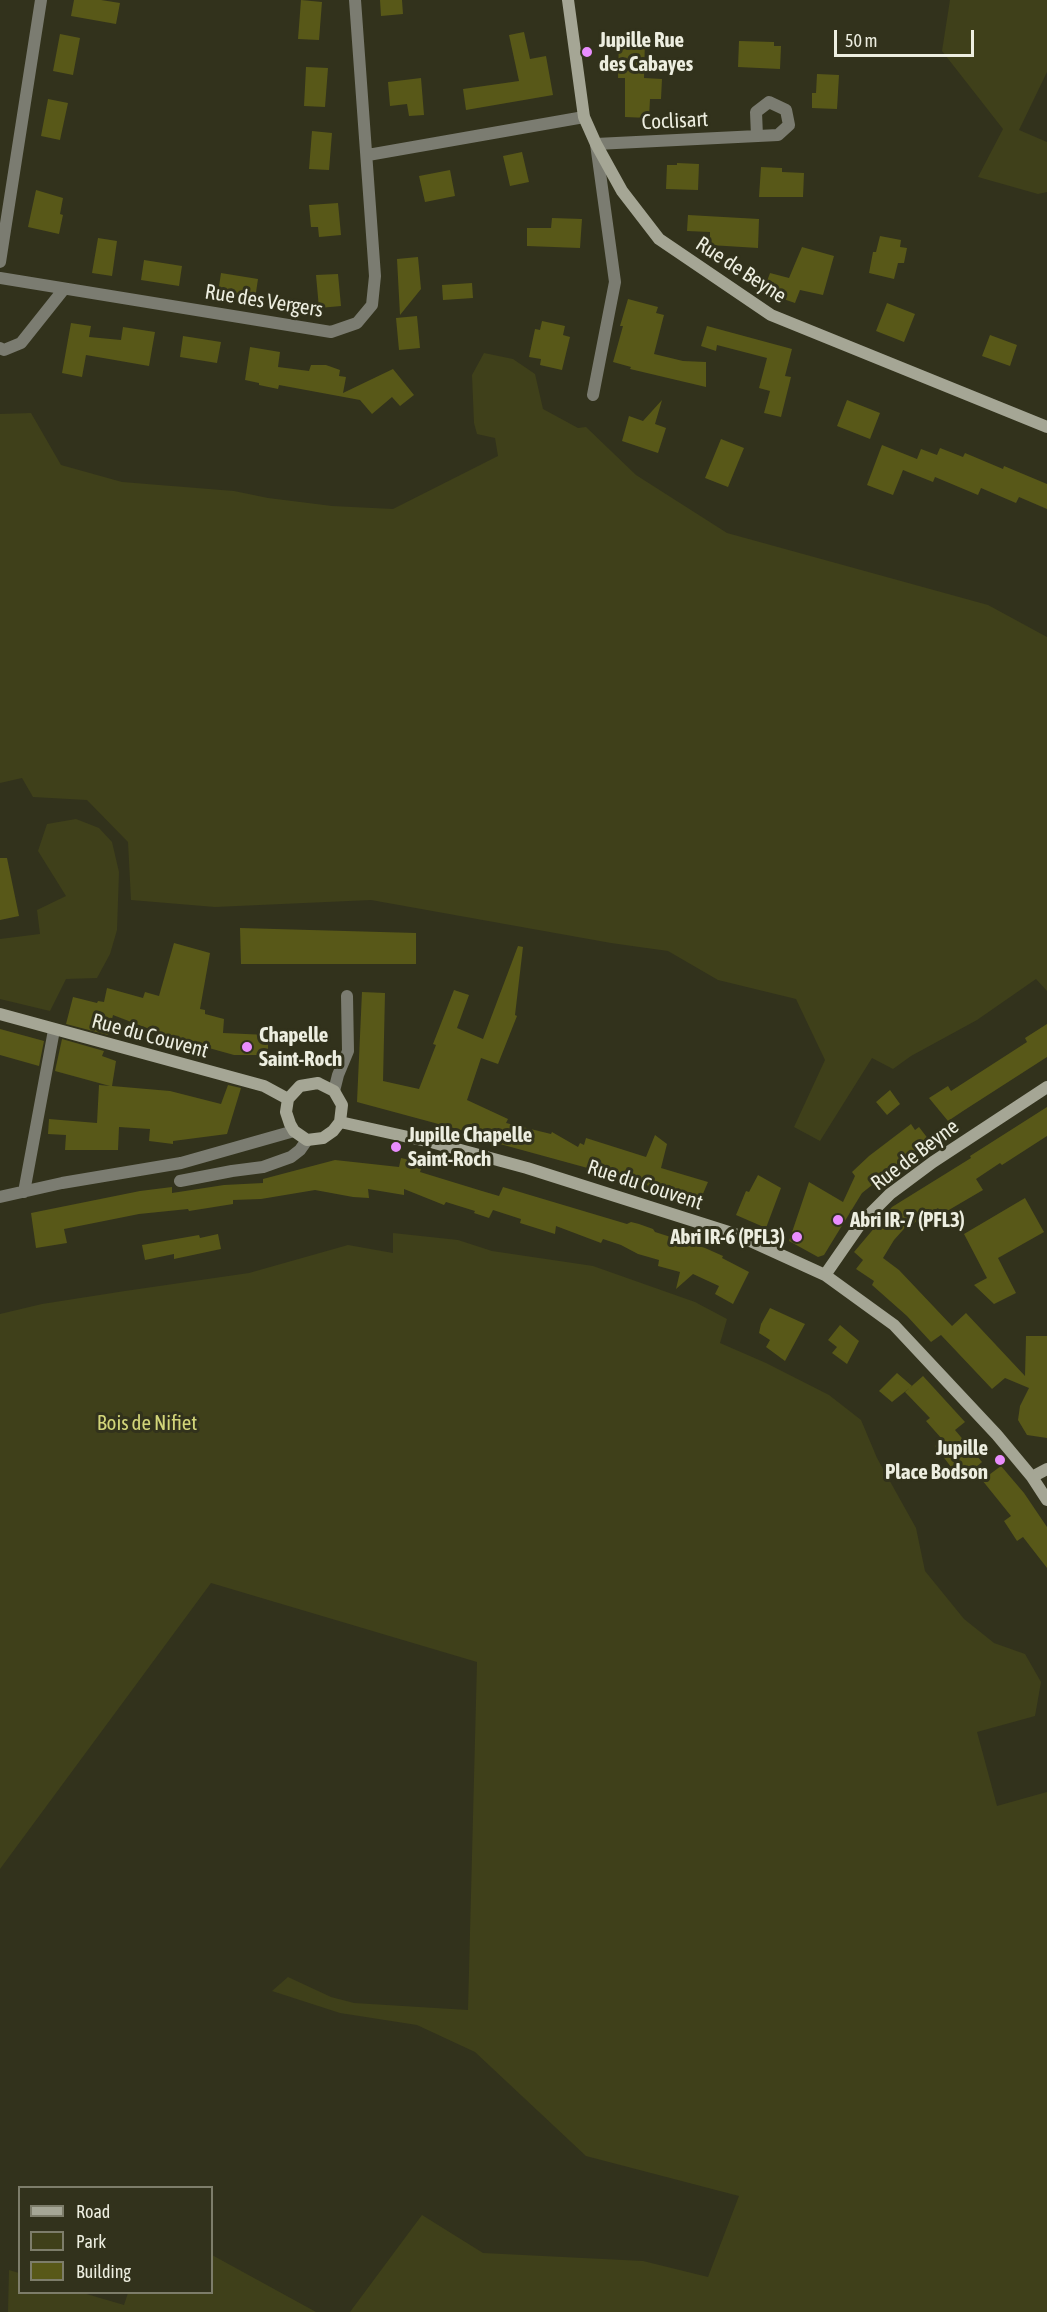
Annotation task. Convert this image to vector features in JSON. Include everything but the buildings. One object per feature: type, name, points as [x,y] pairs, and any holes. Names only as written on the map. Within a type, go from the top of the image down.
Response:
[{"type":"street","points":[[0,262],[41,0]]},
{"type":"street","name":"Rue des Vergers","points":[[0,278],[331,332],[357,323],[372,305],[375,276],[355,0]]},
{"type":"street","name":"Rue de Beyne","points":[[568,0],[584,117],[622,191],[659,239],[771,315],[1047,427]]},
{"type":"street","points":[[368,155],[584,117]]},
{"type":"street","name":"Coclisart","points":[[596,144],[757,136]]},
{"type":"street","points":[[592,395],[615,282],[596,144]]},
{"type":"street","points":[[0,348],[4,351],[21,344],[64,289]]},
{"type":"street","points":[[334,1091],[348,1051],[347,996]]},
{"type":"street","name":"Rue du Couvent","points":[[0,1014],[264,1086],[288,1099]]},
{"type":"street","points":[[24,1192],[54,1030]]},
{"type":"street","points":[[180,1181],[231,1170],[263,1167],[291,1157],[307,1140],[323,1137],[333,1131],[340,1122],[342,1105],[334,1091],[318,1083],[300,1086],[288,1099],[286,1112],[290,1124],[294,1131],[307,1140]]},
{"type":"street","name":"Rue de Beyne","points":[[825,1275],[861,1223],[890,1194],[933,1162],[1047,1088]]},
{"type":"street","name":"Rue du Couvent","points":[[340,1122],[431,1142],[527,1168],[735,1234],[825,1275],[894,1325],[997,1435],[1047,1500]]},
{"type":"street","points":[[0,1197],[62,1183],[181,1163],[294,1131]]},
{"type":"street","points":[[1032,1478],[1047,1469]]},
{"type":"green space","points":[[950,0],[1047,0],[1047,72],[1019,130],[1047,142],[1047,192],[1038,194],[978,177],[1003,129],[942,51]]},
{"type":"green space","points":[[484,353],[513,359],[535,374],[543,409],[578,428],[586,427],[636,475],[727,533],[988,605],[1047,637],[1047,991],[1036,979],[977,1020],[911,1056],[893,1069],[872,1058],[820,1141],[794,1127],[825,1060],[796,999],[718,980],[668,951],[371,900],[215,907],[131,900],[128,842],[87,800],[33,797],[22,778],[0,783],[0,414],[31,413],[61,465],[122,482],[234,491],[332,506],[393,509],[498,456],[495,438],[477,434],[474,423],[472,375]]},
{"type":"green space","points":[[76,819],[99,828],[112,842],[119,872],[117,930],[110,954],[97,978],[66,979],[50,1011],[0,999],[0,939],[40,934],[37,910],[66,896],[38,851],[47,824]]},
{"type":"green space","name":"Bois de Nifiet","points":[[393,1233],[458,1240],[492,1251],[593,1266],[695,1302],[727,1319],[720,1343],[829,1395],[861,1420],[877,1458],[916,1528],[925,1571],[964,1619],[994,1643],[1025,1654],[1041,1682],[1035,1716],[977,1732],[997,1806],[1047,1792],[1047,2312],[350,2312],[422,2215],[483,2253],[643,2261],[708,2277],[739,2196],[586,2156],[475,2052],[417,2025],[340,2013],[272,1991],[288,1977],[331,1997],[354,2003],[468,2010],[477,1662],[211,1583],[0,1869],[0,1314],[42,1304],[249,1273],[348,1245],[393,1253]]},
{"type":"green space","points":[[213,2256],[316,2312],[8,2312],[9,2270],[18,2273],[18,2294],[86,2294],[124,2305],[128,2294],[213,2294]]},
{"type":"place","name":"Jupille Rue des Cabayes","points":[[587,52]]},
{"type":"place","name":"Chapelle Saint-Roch","points":[[247,1047]]},
{"type":"place","name":"Jupille Chapelle Saint-Roch","points":[[396,1147]]},
{"type":"place","name":"Abri IR-7 (PFL3)","points":[[838,1220]]},
{"type":"place","name":"Abri IR-6 (PFL3)","points":[[797,1237]]},
{"type":"place","name":"Jupille Place Bodson","points":[[1000,1460]]}]
